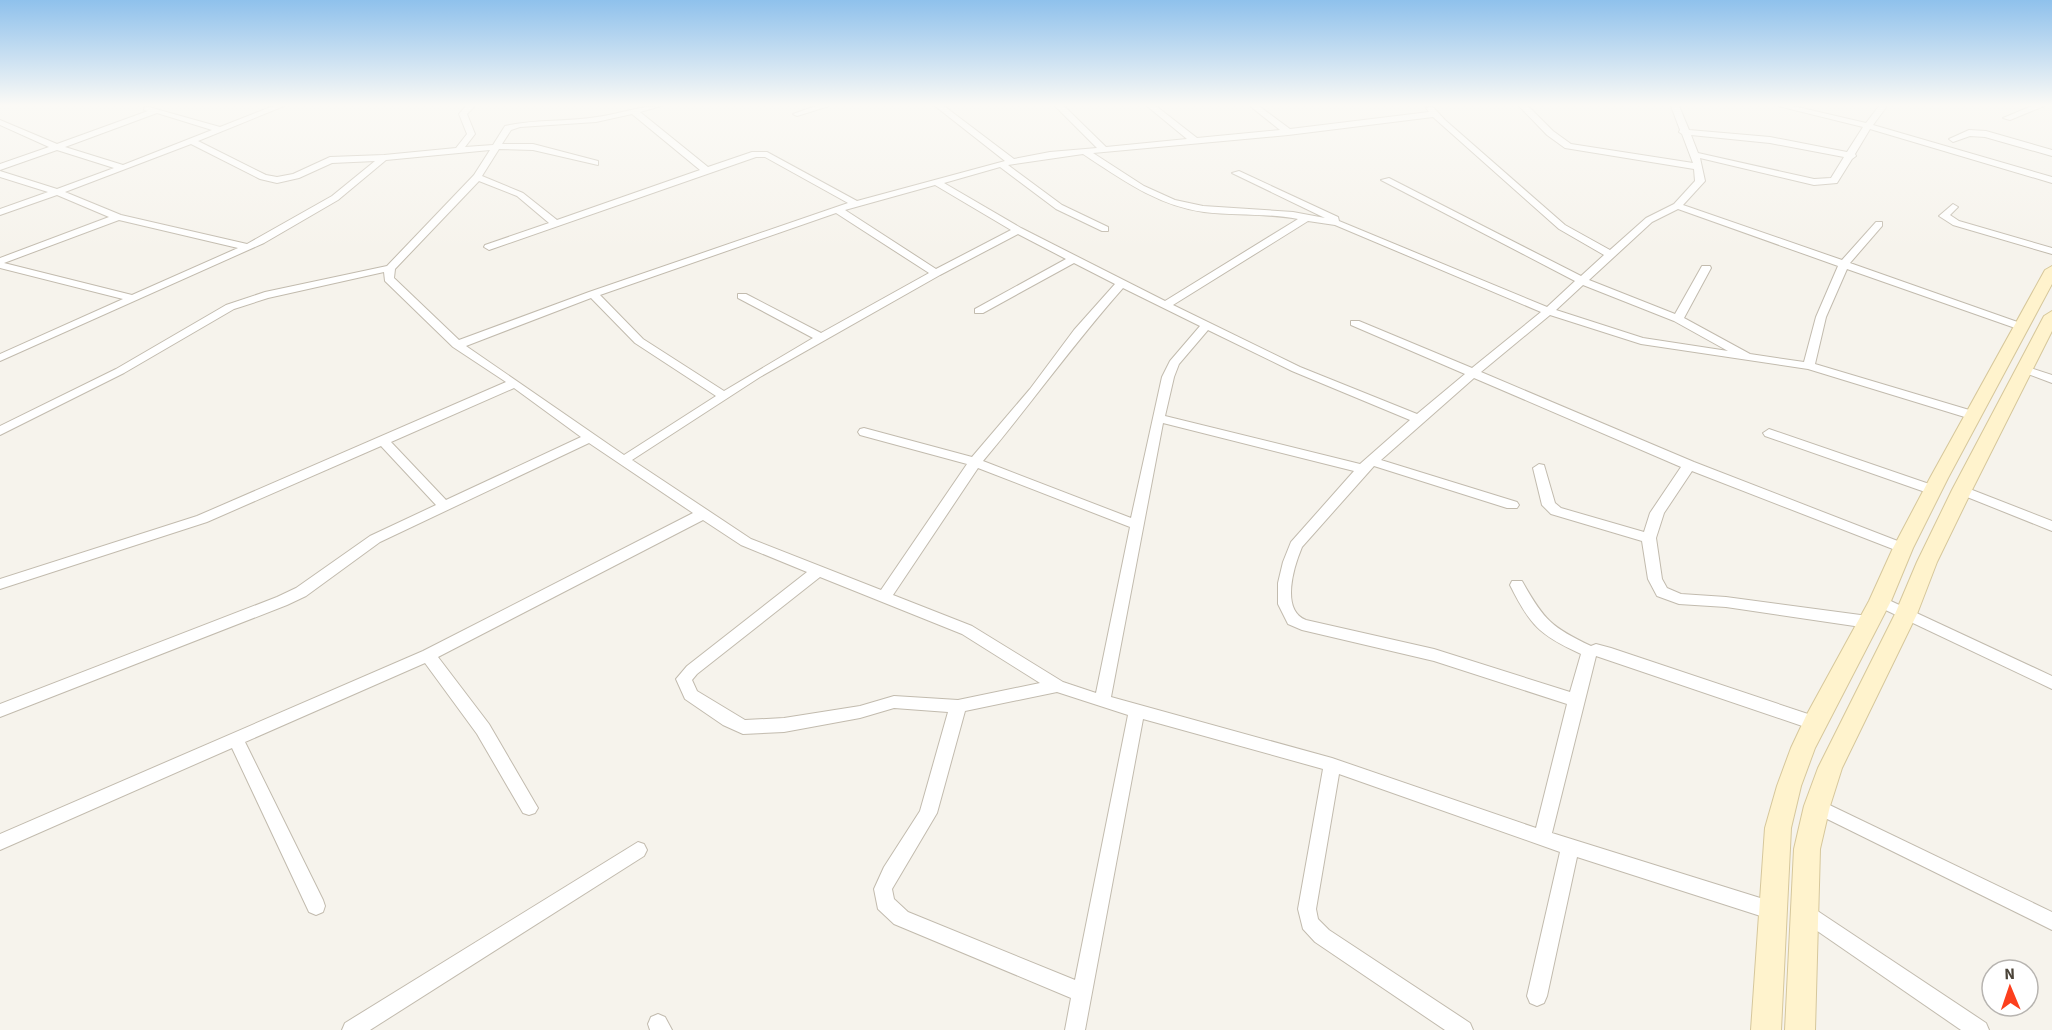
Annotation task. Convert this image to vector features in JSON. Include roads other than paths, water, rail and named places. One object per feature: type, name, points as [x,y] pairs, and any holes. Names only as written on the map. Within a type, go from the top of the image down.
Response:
[{"type":"main road","points":[[1766,1030],[1779,828],[1789,786],[1814,723],[1880,601],[1903,548],[1972,414],[2052,270]]},
{"type":"main road","points":[[1800,1030],[1807,849],[1817,806],[1843,737],[1906,614],[1927,562],[1962,490],[2052,316]]},
{"type":"street","points":[[0,167],[37,154]]},
{"type":"street","points":[[79,154],[123,168]]},
{"type":"street","points":[[0,212],[159,154]]},
{"type":"street","points":[[218,154],[263,177],[277,180],[296,176],[330,160],[421,154]]},
{"type":"street","points":[[0,431],[120,371],[230,307],[265,295],[390,268],[477,177],[492,154]]},
{"type":"street","points":[[559,154],[595,164]]},
{"type":"street","points":[[686,154],[707,171]]},
{"type":"street","points":[[489,247],[750,154]]},
{"type":"street","points":[[751,154],[767,155],[855,203]]},
{"type":"street","points":[[1001,154],[1011,162]]},
{"type":"street","points":[[457,345],[593,294],[855,203],[1001,164],[1050,154]]},
{"type":"street","points":[[1088,154],[1141,188],[1187,207],[1257,210],[1307,217],[1354,230],[1548,310],[1641,341],[1809,366],[1972,414]]},
{"type":"street","points":[[1481,154],[1562,227],[1609,254]]},
{"type":"street","points":[[1618,154],[1699,167]]},
{"type":"street","points":[[1575,700],[1434,655],[1294,621],[1284,604],[1289,560],[1296,545],[1367,465],[1472,371],[1548,310],[1609,254],[1657,214],[1677,206],[1700,181],[1699,167],[1693,154]]},
{"type":"street","points":[[1693,154],[1827,183],[1834,181],[1852,156],[1842,154]]},
{"type":"street","points":[[1964,154],[2052,180]]},
{"type":"street","points":[[0,358],[249,247],[335,198],[384,158]]},
{"type":"street","points":[[1001,164],[1059,207],[1106,229]]},
{"type":"street","points":[[1236,173],[1320,210],[1354,230]]},
{"type":"street","points":[[0,174],[58,192],[118,217],[249,247]]},
{"type":"street","points":[[477,177],[518,192],[532,200],[556,224]]},
{"type":"street","points":[[1386,180],[1582,280],[1678,319],[1752,359]]},
{"type":"street","points":[[936,182],[1018,230],[1165,305],[1328,384],[1418,419]]},
{"type":"street","points":[[1677,206],[2022,327]]},
{"type":"street","points":[[1953,207],[1944,216],[1956,223],[2052,251]]},
{"type":"street","points":[[837,209],[936,273]]},
{"type":"street","points":[[0,263],[118,217]]},
{"type":"street","points":[[1165,305],[1307,217]]},
{"type":"street","points":[[1809,366],[1821,317],[1844,264],[1879,224]]},
{"type":"street","points":[[624,460],[724,396],[822,338],[936,273],[1018,230]]},
{"type":"street","points":[[979,311],[1075,258]]},
{"type":"street","points":[[0,263],[131,298]]},
{"type":"street","points":[[390,268],[389,279],[457,345],[590,438],[746,542],[967,630],[1057,686],[1102,701],[1332,765],[1542,838],[1773,911]]},
{"type":"street","points":[[1678,319],[1706,268]]},
{"type":"street","points":[[885,596],[975,462],[1034,392],[1078,332],[1122,282]]},
{"type":"street","points":[[593,294],[639,341],[724,396]]},
{"type":"street","points":[[742,296],[822,338]]},
{"type":"street","points":[[1355,323],[1689,465],[1903,548]]},
{"type":"street","points":[[1102,701],[1168,377],[1174,363],[1207,325]]},
{"type":"street","points":[[2024,369],[2052,379]]},
{"type":"street","points":[[0,584],[202,519],[515,384]]},
{"type":"street","points":[[1158,418],[1367,465],[1512,506]]},
{"type":"street","points":[[864,432],[975,462],[1137,525]]},
{"type":"street","points":[[1769,433],[1933,490]]},
{"type":"street","points":[[0,711],[282,601],[301,592],[375,539],[590,438]]},
{"type":"street","points":[[382,440],[444,506]]},
{"type":"street","points":[[1689,465],[1657,513],[1649,538],[1655,579],[1662,592],[1669,596],[1737,603],[1868,622]]},
{"type":"street","points":[[1539,468],[1549,505],[1556,511],[1649,538]]},
{"type":"street","points":[[1962,490],[2052,526]]},
{"type":"street","points":[[0,842],[428,655],[703,514]]},
{"type":"street","points":[[818,571],[692,670],[684,679],[691,695],[743,727],[784,725],[860,711],[894,702],[957,706],[1057,686]]},
{"type":"street","points":[[1517,585],[1533,617],[1543,628],[1591,652]]},
{"type":"street","points":[[1880,601],[2052,683]]},
{"type":"street","points":[[1542,838],[1575,700],[1587,656],[1591,652],[1596,650],[1606,652],[1814,723]]},
{"type":"street","points":[[428,655],[483,729],[529,808]]},
{"type":"street","points":[[957,706],[928,813],[890,873],[883,889],[885,903],[901,918],[1083,993]]},
{"type":"street","points":[[1075,1030],[1137,710]]},
{"type":"street","points":[[236,740],[316,906]]},
{"type":"street","points":[[1332,765],[1306,909],[1310,922],[1322,936],[1463,1030]]},
{"type":"street","points":[[1817,806],[2052,921]]},
{"type":"street","points":[[1537,996],[1570,847]]},
{"type":"street","points":[[352,1030],[638,850]]},
{"type":"street","points":[[1804,911],[1979,1030]]}]
